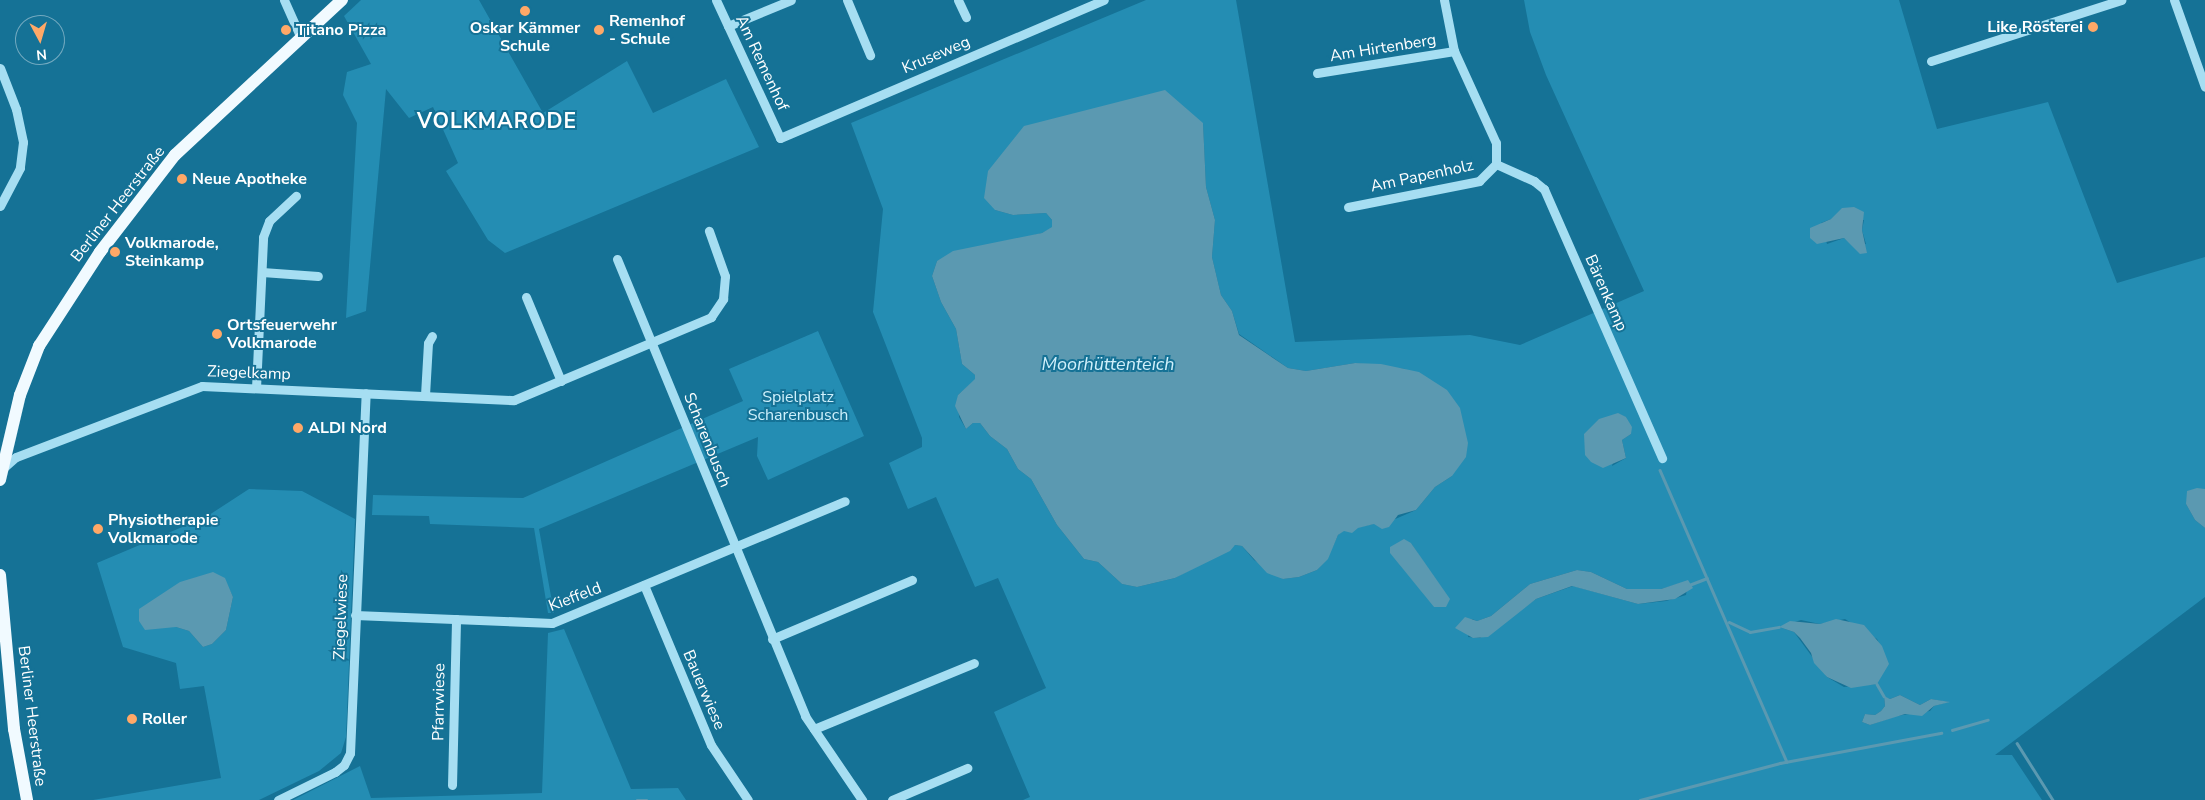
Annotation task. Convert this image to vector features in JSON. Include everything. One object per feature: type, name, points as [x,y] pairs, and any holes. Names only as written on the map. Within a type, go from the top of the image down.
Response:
[{"type":"main road","name":"Berliner Heerstraße","points":[[0,474],[20,395],[39,346],[100,252],[175,155],[342,0]]},
{"type":"main road","name":"Berliner Heerstraße","points":[[0,575],[14,729],[26,800]]},
{"type":"street","points":[[284,0],[301,38]]},
{"type":"street","name":"Am Remenhof","points":[[716,0],[780,138]]},
{"type":"street","points":[[728,26],[790,0]]},
{"type":"street","points":[[847,0],[870,55]]},
{"type":"street","points":[[958,0],[966,17]]},
{"type":"street","name":"Kruseweg","points":[[780,138],[1104,0]]},
{"type":"street","points":[[1444,0],[1454,51],[1496,143],[1496,164]]},
{"type":"street","points":[[1931,61],[2121,0]]},
{"type":"street","points":[[2174,0],[2205,88]]},
{"type":"street","name":"Am Hirtenberg","points":[[1317,73],[1454,51]]},
{"type":"street","points":[[0,68],[16,108],[23,142],[20,168],[0,206]]},
{"type":"street","name":"Am Papenholz","points":[[1348,207],[1479,182],[1496,164]]},
{"type":"street","name":"Bärenkamp","points":[[1496,164],[1534,181],[1544,189],[1662,458]]},
{"type":"street","points":[[256,388],[263,237],[267,225],[296,196]]},
{"type":"street","name":"Ziegelkamp","points":[[0,474],[16,457],[191,388],[256,388],[514,400],[700,324],[719,309],[725,276],[709,231]]},
{"type":"street","points":[[617,259],[652,344]]},
{"type":"street","points":[[262,272],[318,276]]},
{"type":"street","points":[[526,297],[561,381]]},
{"type":"street","points":[[425,395],[428,343],[432,336]]},
{"type":"street","name":"Scharenbusch","points":[[652,344],[772,639],[814,729],[862,800]]},
{"type":"street","name":"Ziegelwiese","points":[[278,800],[335,772],[348,759],[366,393]]},
{"type":"street","points":[[734,547],[845,501]]},
{"type":"street","name":"Kieffeld","points":[[356,615],[552,622],[734,547]]},
{"type":"street","points":[[772,639],[912,580]]},
{"type":"street","name":"Bauerwiese","points":[[644,585],[711,744],[748,800]]},
{"type":"street","name":"Pfarrwiese","points":[[452,785],[456,619]]},
{"type":"street","points":[[814,729],[974,663]]},
{"type":"street","points":[[892,800],[967,768]]},
{"type":"green space","points":[[361,0],[479,0],[543,113],[627,61],[653,113],[726,79],[759,147],[505,253],[488,240],[446,171],[458,163],[433,107],[409,118],[386,89],[366,311],[346,318],[357,123],[343,95],[347,72],[371,64],[344,16]]},
{"type":"green space","points":[[1146,0],[1236,0],[1295,342],[1470,335],[1520,345],[1644,291],[1546,75],[1530,32],[1524,0],[1899,0],[1937,129],[2048,102],[2117,283],[2205,257],[2205,489],[2186,504],[2195,520],[2205,528],[2205,597],[1995,755],[2012,755],[2042,800],[1023,800],[1030,797],[994,712],[1046,688],[998,578],[975,587],[936,497],[908,509],[889,463],[922,447],[922,438],[873,312],[883,209],[851,123]],"holes":[[[1203,123],[1206,187],[1215,220],[1212,257],[1221,295],[1232,311],[1239,334],[1288,368],[1306,371],[1355,363],[1405,369],[1452,476],[1435,487],[1416,510],[1393,520],[1344,530],[1338,535],[1327,559],[1317,570],[1299,577],[1283,579],[1254,560],[1242,546],[1235,545],[1175,578],[1137,587],[1122,584],[1098,562],[1084,559],[1057,525],[1031,479],[1018,469],[1007,449],[990,436],[980,423],[973,423],[966,429],[959,417],[958,395],[975,380],[975,375],[962,364],[956,329],[941,302],[932,276],[937,261],[1042,233],[1052,228],[1052,220],[1046,213],[1013,215],[995,210]],[[1831,219],[1864,220],[1862,230],[1866,244],[1852,245],[1844,238],[1827,244],[1821,223]],[[1626,417],[1631,434],[1622,440],[1626,458],[1612,466]],[[1411,543],[1430,572],[1434,607]],[[1577,570],[1591,572],[1627,589],[1661,589],[1688,581],[1686,595],[1666,601],[1638,604],[1573,586],[1536,599],[1480,638],[1468,637],[1472,619],[1477,621],[1491,616],[1530,584]],[[1845,619],[1877,639],[1882,650],[1876,684],[1844,687],[1827,677],[1794,632],[1779,627],[1801,620],[1820,624]],[[1900,695],[1920,705],[1931,699],[1948,702],[1934,706],[1930,711],[1896,716],[1870,725],[1862,722],[1865,714],[1875,715],[1881,711],[1885,706],[1884,697],[1890,699]]]},
{"type":"green space","name":"Spielplatz Scharenbusch","points":[[818,331],[864,436],[768,480],[757,456],[758,437],[539,529],[554,613],[548,613],[534,528],[430,524],[429,516],[372,515],[373,495],[523,498],[743,401],[729,369]]},
{"type":"green space","points":[[249,489],[302,491],[355,519],[346,737],[341,753],[319,771],[259,800],[93,800],[221,778],[204,686],[180,689],[176,663],[123,647],[97,563],[206,517]],"holes":[[[224,578],[233,597],[226,630],[212,644],[203,647],[189,631],[176,627]]]},
{"type":"green space","points":[[564,629],[631,789],[678,788],[686,800],[293,800],[360,766],[371,798],[542,793],[548,633]]},
{"type":"water","name":"Moorhüttenteich","points":[[1165,90],[1203,123],[1206,187],[1215,220],[1212,257],[1221,295],[1232,311],[1239,335],[1288,368],[1306,371],[1355,363],[1381,364],[1419,372],[1447,390],[1460,408],[1468,443],[1466,457],[1452,476],[1435,487],[1416,510],[1398,515],[1389,527],[1382,529],[1374,524],[1358,528],[1352,533],[1344,531],[1338,535],[1328,559],[1317,570],[1299,577],[1283,579],[1267,573],[1242,546],[1235,545],[1230,551],[1175,578],[1137,587],[1122,584],[1098,562],[1084,559],[1057,525],[1031,479],[1018,469],[1007,449],[990,436],[980,423],[973,423],[966,429],[955,406],[958,395],[975,379],[975,375],[962,364],[956,329],[941,302],[932,276],[937,261],[953,251],[1042,233],[1052,227],[1052,220],[1046,213],[1013,215],[995,210],[984,198],[988,171],[1024,126]]},
{"type":"water","points":[[1854,207],[1864,212],[1862,230],[1867,253],[1860,254],[1844,238],[1817,244],[1810,238],[1810,228],[1831,219],[1842,208]]},
{"type":"water","points":[[1618,413],[1626,417],[1632,427],[1631,434],[1622,440],[1626,458],[1603,468],[1591,462],[1585,455],[1584,434],[1599,419]]},
{"type":"water","points":[[2197,488],[2205,489],[2205,528],[2195,520],[2186,504],[2187,491]]},
{"type":"water","points":[[1404,539],[1411,543],[1450,599],[1446,607],[1434,607],[1390,553],[1390,547]]},
{"type":"water","points":[[1577,570],[1591,572],[1627,589],[1661,589],[1688,580],[1693,588],[1675,599],[1638,604],[1572,586],[1536,599],[1488,637],[1473,638],[1455,628],[1465,617],[1477,621],[1491,616],[1530,584]]},
{"type":"water","points":[[213,572],[225,578],[233,597],[226,630],[212,644],[203,647],[189,631],[176,627],[145,630],[139,621],[139,609],[180,582]]},
{"type":"water","points":[[1836,619],[1864,625],[1882,646],[1889,664],[1877,684],[1851,688],[1827,677],[1814,663],[1811,653],[1800,638],[1794,632],[1779,627],[1790,621],[1820,624]]},
{"type":"water","points":[[1900,695],[1920,705],[1931,699],[1950,702],[1934,706],[1922,716],[1905,714],[1870,725],[1862,722],[1865,714],[1875,715],[1881,711],[1885,706],[1884,696],[1890,699]]},
{"type":"waterway","points":[[1660,470],[1787,762]]},
{"type":"waterway","points":[[1689,585],[1707,578]]},
{"type":"waterway","points":[[1729,622],[1750,632],[1779,627]]},
{"type":"waterway","points":[[1877,684],[1884,696]]},
{"type":"waterway","points":[[1952,730],[1988,720]]},
{"type":"waterway","points":[[1640,800],[1780,763],[1941,733]]},
{"type":"waterway","points":[[2017,743],[2053,800]]},
{"type":"waterway","points":[[637,800],[647,800]]},
{"type":"place","name":"Oskar Kämmer Schule","points":[[525,11]]},
{"type":"place","name":"Like Rösterei","points":[[2093,27]]},
{"type":"place","name":"Titano Pizza","points":[[286,30]]},
{"type":"place","name":"Remenhof - Schule","points":[[599,30]]},
{"type":"place","name":"Neue Apotheke","points":[[182,179]]},
{"type":"place","name":"Volkmarode, Steinkamp","points":[[115,252]]},
{"type":"place","name":"Ortsfeuerwehr Volkmarode","points":[[217,334]]},
{"type":"place","name":"ALDI Nord","points":[[298,428]]},
{"type":"place","name":"Physiotherapie Volkmarode","points":[[98,529]]},
{"type":"place","name":"Roller","points":[[132,719]]},
{"type":"district","name":"VOLKMARODE","points":[[497,121]]}]
